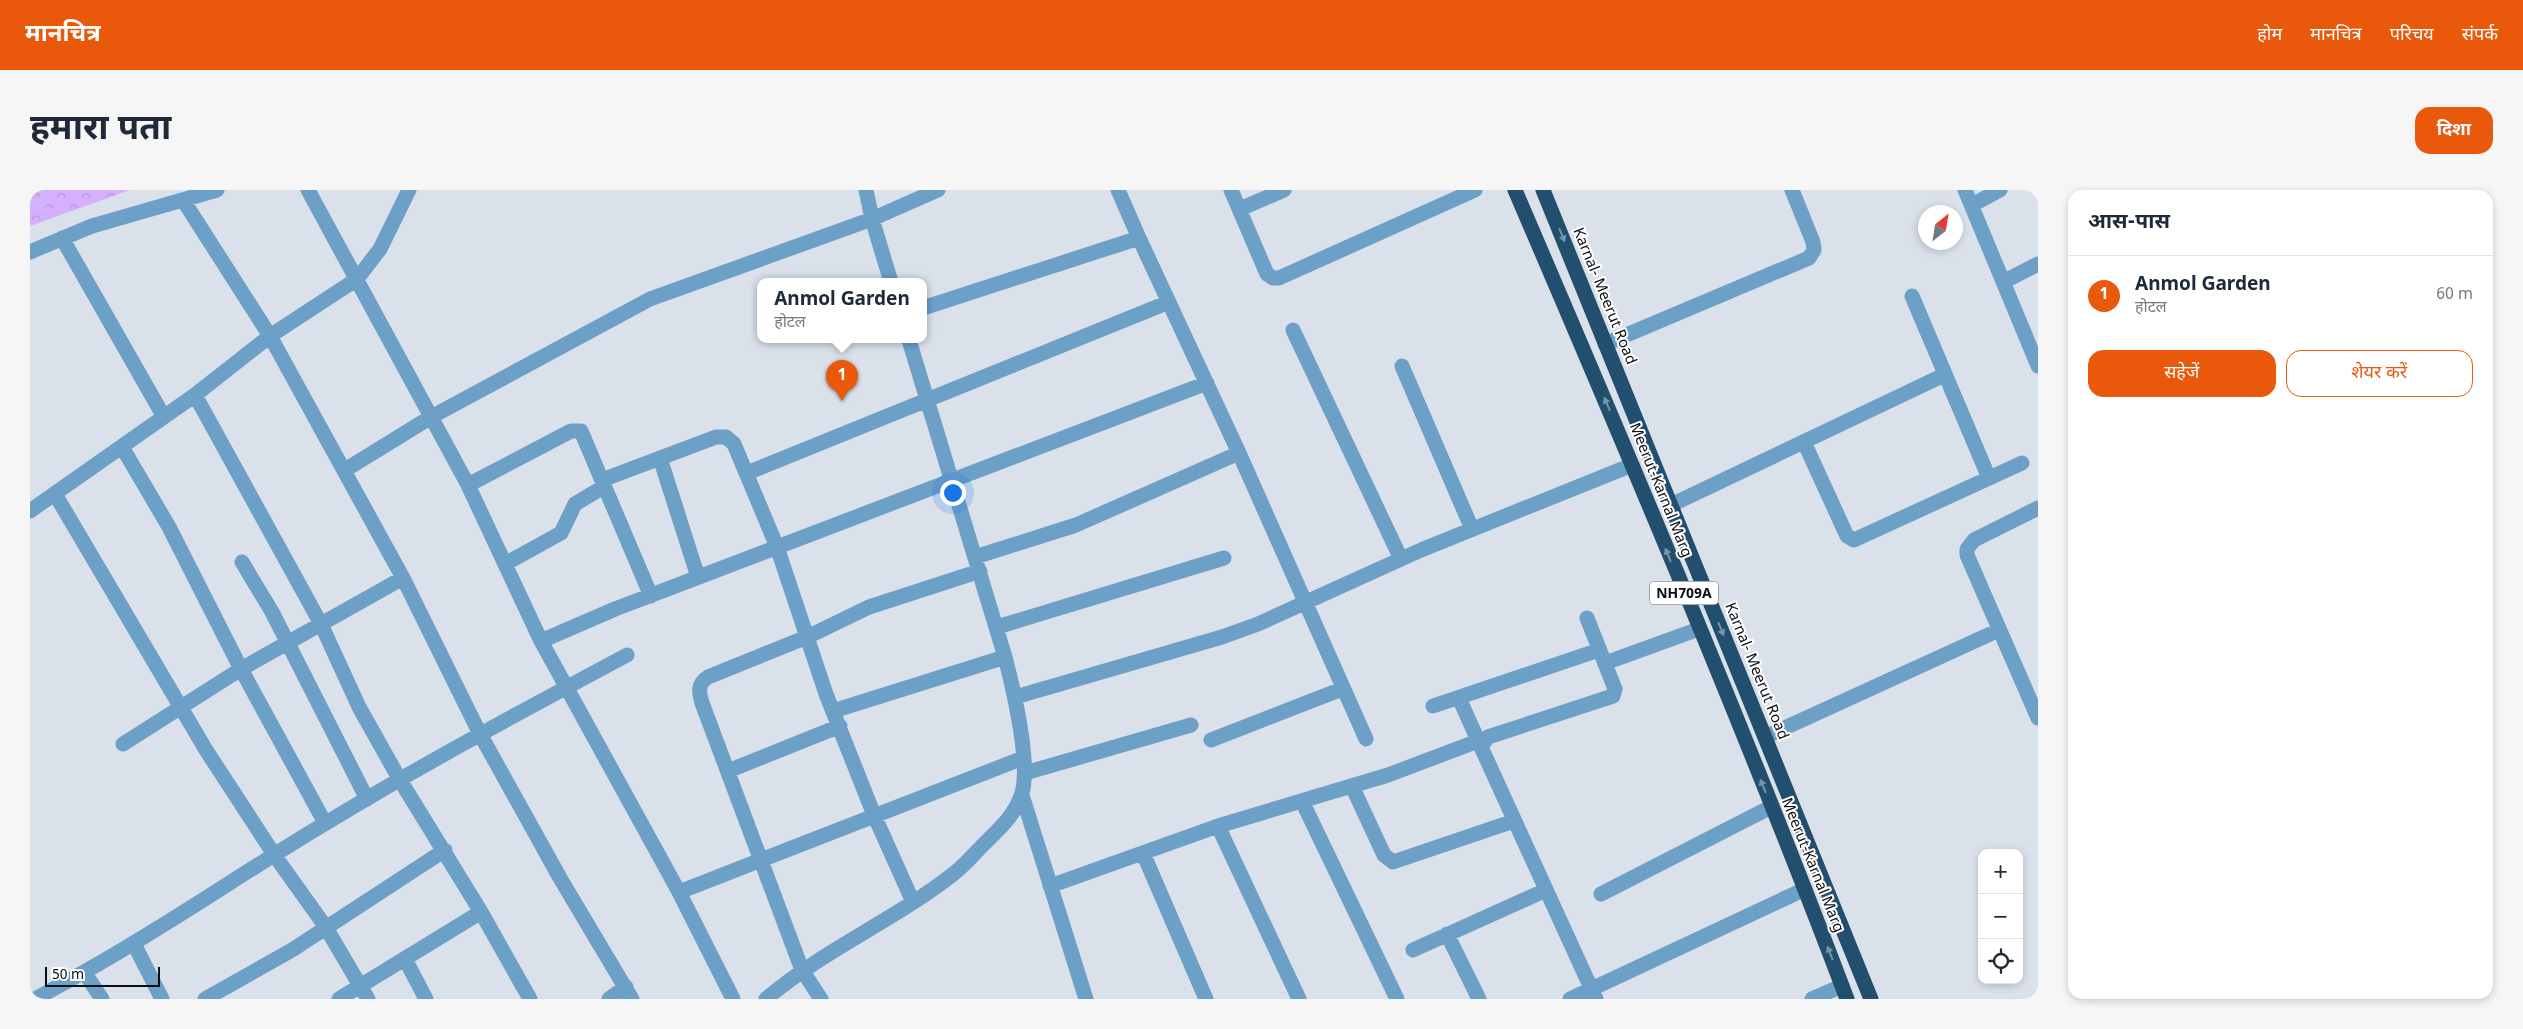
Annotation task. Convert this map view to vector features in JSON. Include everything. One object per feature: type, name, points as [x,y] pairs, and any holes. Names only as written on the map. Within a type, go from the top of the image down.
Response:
[{"type":"highway","name":"Meerut-Karnal Marg","points":[[1515,190],[1632,464],[1845,992]]},
{"type":"highway","name":"Karnal- Meerut Road","points":[[1543,190],[1871,999]]},
{"type":"street","points":[[30,252],[100,223],[217,190]]},
{"type":"street","points":[[308,190],[468,485],[541,641],[679,892],[733,999]]},
{"type":"street","points":[[30,511],[195,395],[270,336],[357,279],[380,249],[409,190]]},
{"type":"street","points":[[866,190],[872,219],[890,278]]},
{"type":"street","points":[[345,470],[432,417],[650,299],[872,219],[938,190]]},
{"type":"street","points":[[1118,190],[1239,453],[1366,740]]},
{"type":"street","points":[[1231,190],[1266,274],[1273,278],[1279,278],[1475,190]]},
{"type":"street","points":[[1240,209],[1284,190]]},
{"type":"street","points":[[1605,344],[1809,258],[1814,250],[1813,242],[1792,190]]},
{"type":"street","points":[[1965,190],[2037,362]]},
{"type":"street","points":[[1972,205],[2000,190]]},
{"type":"street","points":[[183,200],[270,336],[403,578],[480,734],[560,878],[629,993],[609,999]]},
{"type":"street","points":[[62,238],[164,417]]},
{"type":"street","points":[[927,307],[1139,238]]},
{"type":"street","points":[[2003,282],[2038,264]]},
{"type":"street","points":[[1912,296],[1989,478]]},
{"type":"street","points":[[747,473],[838,435],[928,402],[1169,302]]},
{"type":"street","points":[[1293,330],[1401,559]]},
{"type":"street","points":[[910,343],[997,627],[1015,697],[1024,765],[1022,795],[1086,999]]},
{"type":"street","points":[[1402,366],[1472,529]]},
{"type":"street","points":[[1671,505],[1944,375]]},
{"type":"street","points":[[541,641],[698,577],[1207,383]]},
{"type":"street","points":[[195,395],[321,624],[359,707],[400,780],[445,850],[530,999]]},
{"type":"street","points":[[468,485],[575,429],[583,434],[650,596]]},
{"type":"street","points":[[506,564],[561,533],[574,504],[604,483],[660,458],[721,436],[730,439],[747,473],[777,547],[807,637],[874,815],[913,902]]},
{"type":"street","points":[[1804,442],[1846,536],[1854,540],[2022,463]]},
{"type":"street","points":[[122,447],[169,527],[241,669],[325,823]]},
{"type":"street","points":[[821,999],[802,970],[700,695],[700,684],[708,677],[807,637],[869,607],[1076,525],[1239,453]]},
{"type":"street","points":[[660,458],[698,577]]},
{"type":"street","points":[[1015,697],[1222,637],[1472,529],[1632,464]]},
{"type":"street","points":[[55,494],[182,708],[275,856],[325,926],[364,993]]},
{"type":"street","points":[[2038,508],[1974,540],[1967,549],[1967,555],[2038,718]]},
{"type":"street","points":[[997,627],[1224,558]]},
{"type":"street","points":[[242,562],[288,642],[367,799]]},
{"type":"street","points":[[123,744],[241,669],[403,578]]},
{"type":"street","points":[[1050,886],[1218,826],[1388,775],[1480,744],[1488,737],[1613,696],[1615,689],[1587,618]]},
{"type":"street","points":[[1433,706],[1699,629]]},
{"type":"street","points":[[1765,737],[1999,630]]},
{"type":"street","points":[[35,999],[134,944],[325,823],[480,734],[627,655]]},
{"type":"street","points":[[834,711],[1005,657]]},
{"type":"street","points":[[1211,740],[1342,689]]},
{"type":"street","points":[[1459,698],[1594,994]]},
{"type":"street","points":[[679,892],[874,815],[1024,765],[1191,725]]},
{"type":"street","points":[[728,771],[840,726]]},
{"type":"street","points":[[1352,786],[1384,855],[1393,862],[1514,821]]},
{"type":"street","points":[[766,999],[802,970],[913,902],[953,874],[1010,819],[1022,795]]},
{"type":"street","points":[[1302,801],[1397,999]]},
{"type":"street","points":[[1601,894],[1771,807]]},
{"type":"street","points":[[1218,826],[1299,999]]},
{"type":"street","points":[[205,999],[285,954],[325,926],[445,850]]},
{"type":"street","points":[[1142,853],[1206,999]]},
{"type":"street","points":[[1570,999],[1594,994],[1805,889]]},
{"type":"street","points":[[1413,950],[1546,890]]},
{"type":"street","points":[[339,999],[364,993],[405,959],[481,912]]},
{"type":"street","points":[[1447,934],[1479,999]]},
{"type":"street","points":[[134,944],[162,999]]},
{"type":"street","points":[[405,959],[426,999]]},
{"type":"street","points":[[84,972],[102,999]]},
{"type":"street","points":[[1812,999],[1845,992]]},
{"type":"green space","points":[[30,190],[130,190],[30,226]]},
{"type":"place","name":"Anmol Garden","points":[[842,401]]}]
